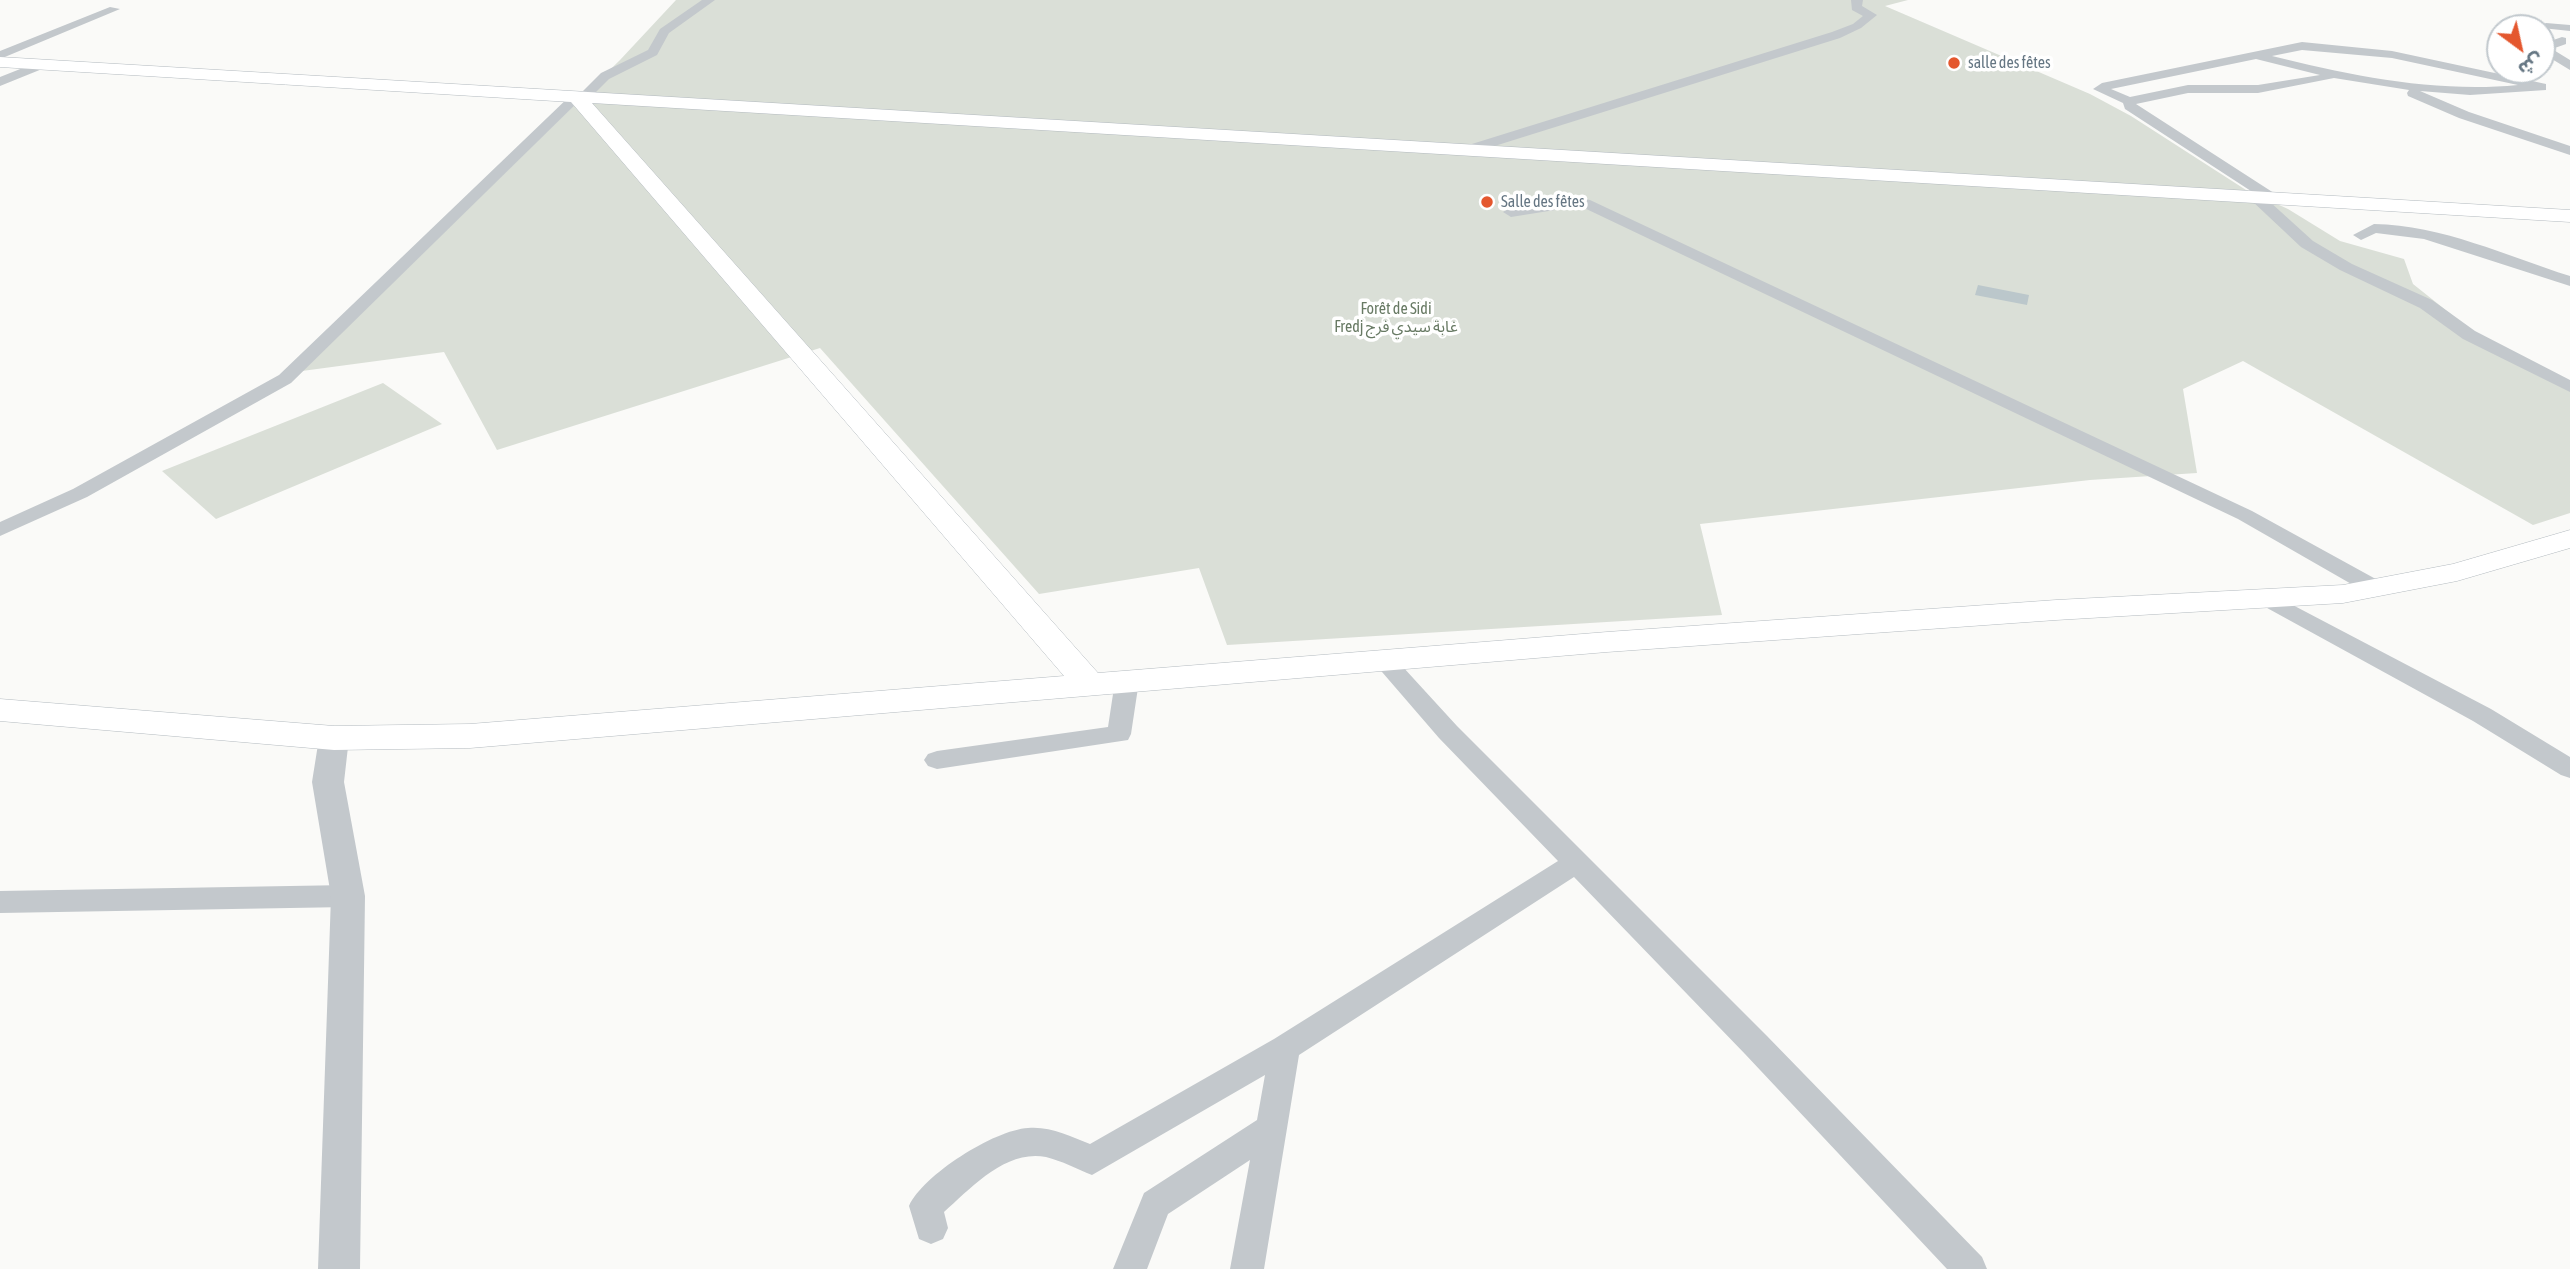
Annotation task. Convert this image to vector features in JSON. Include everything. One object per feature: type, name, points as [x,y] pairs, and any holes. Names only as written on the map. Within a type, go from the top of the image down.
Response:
[{"type":"main road","points":[[0,62],[2570,216]]},
{"type":"main road","points":[[581,95],[1089,684]]},
{"type":"main road","points":[[0,710],[334,738],[470,736],[1384,660],[2056,610],[2343,593],[2457,572],[2570,539]]},
{"type":"street","points":[[0,530],[80,493],[285,379],[581,95],[606,76],[653,52],[664,31],[709,0]]},
{"type":"street","points":[[1464,151],[1836,35],[1857,26],[1871,15],[1853,4]]},
{"type":"street","points":[[0,55],[114,9]]},
{"type":"street","points":[[2566,42],[2543,48],[2570,66]]},
{"type":"street","points":[[2407,84],[2456,91],[2501,93],[2541,87],[2387,64],[2342,76],[2258,89],[2188,89],[2129,101],[2099,89],[2302,46],[2335,47],[2367,53],[2387,64],[2414,94],[2464,116],[2570,151]]},
{"type":"street","points":[[2255,55],[2342,76]]},
{"type":"street","points":[[0,82],[43,64]]},
{"type":"street","points":[[2129,101],[2130,106],[2264,197],[2307,244],[2346,267],[2426,304],[2469,335],[2570,387]]},
{"type":"street","points":[[1511,212],[1577,201],[1585,203],[2245,515],[2375,587]]},
{"type":"street","points":[[2361,235],[2364,230],[2374,227],[2413,230],[2570,281]]},
{"type":"street","points":[[2266,598],[2482,715],[2570,769]]},
{"type":"street","points":[[1384,660],[1448,732],[1756,1045],[1970,1269]]},
{"type":"street","points":[[937,760],[1119,734],[1127,681]]},
{"type":"street","points":[[334,738],[328,782],[348,896],[339,1269]]},
{"type":"street","points":[[931,1228],[926,1206],[982,1161],[1018,1143],[1042,1142],[1092,1160],[1285,1048],[1576,863]]},
{"type":"street","points":[[0,902],[348,896]]},
{"type":"street","points":[[1247,1269],[1285,1048]]},
{"type":"street","points":[[1130,1269],[1156,1204],[1271,1128]]},
{"type":"green space","name":"Forêt de Sidi Fredj غابة سيدي فرج","points":[[676,0],[1908,0],[1885,6],[2090,94],[2131,116],[2246,190],[2288,209],[2340,241],[2404,259],[2413,284],[2457,319],[2493,345],[2570,383],[2570,513],[2533,525],[2243,361],[2183,389],[2197,473],[2090,480],[1700,524],[1722,615],[1227,645],[1199,568],[1039,594],[820,348],[497,450],[444,352],[302,371],[620,60]]},
{"type":"green space","points":[[383,383],[442,424],[216,519],[162,471]]},
{"type":"shaded area","points":[[1978,285],[2029,295],[2027,305],[1975,295]]},
{"type":"place","name":"salle des fêtes","points":[[1954,63]]},
{"type":"place","name":"Salle des fêtes","points":[[1487,202]]}]
